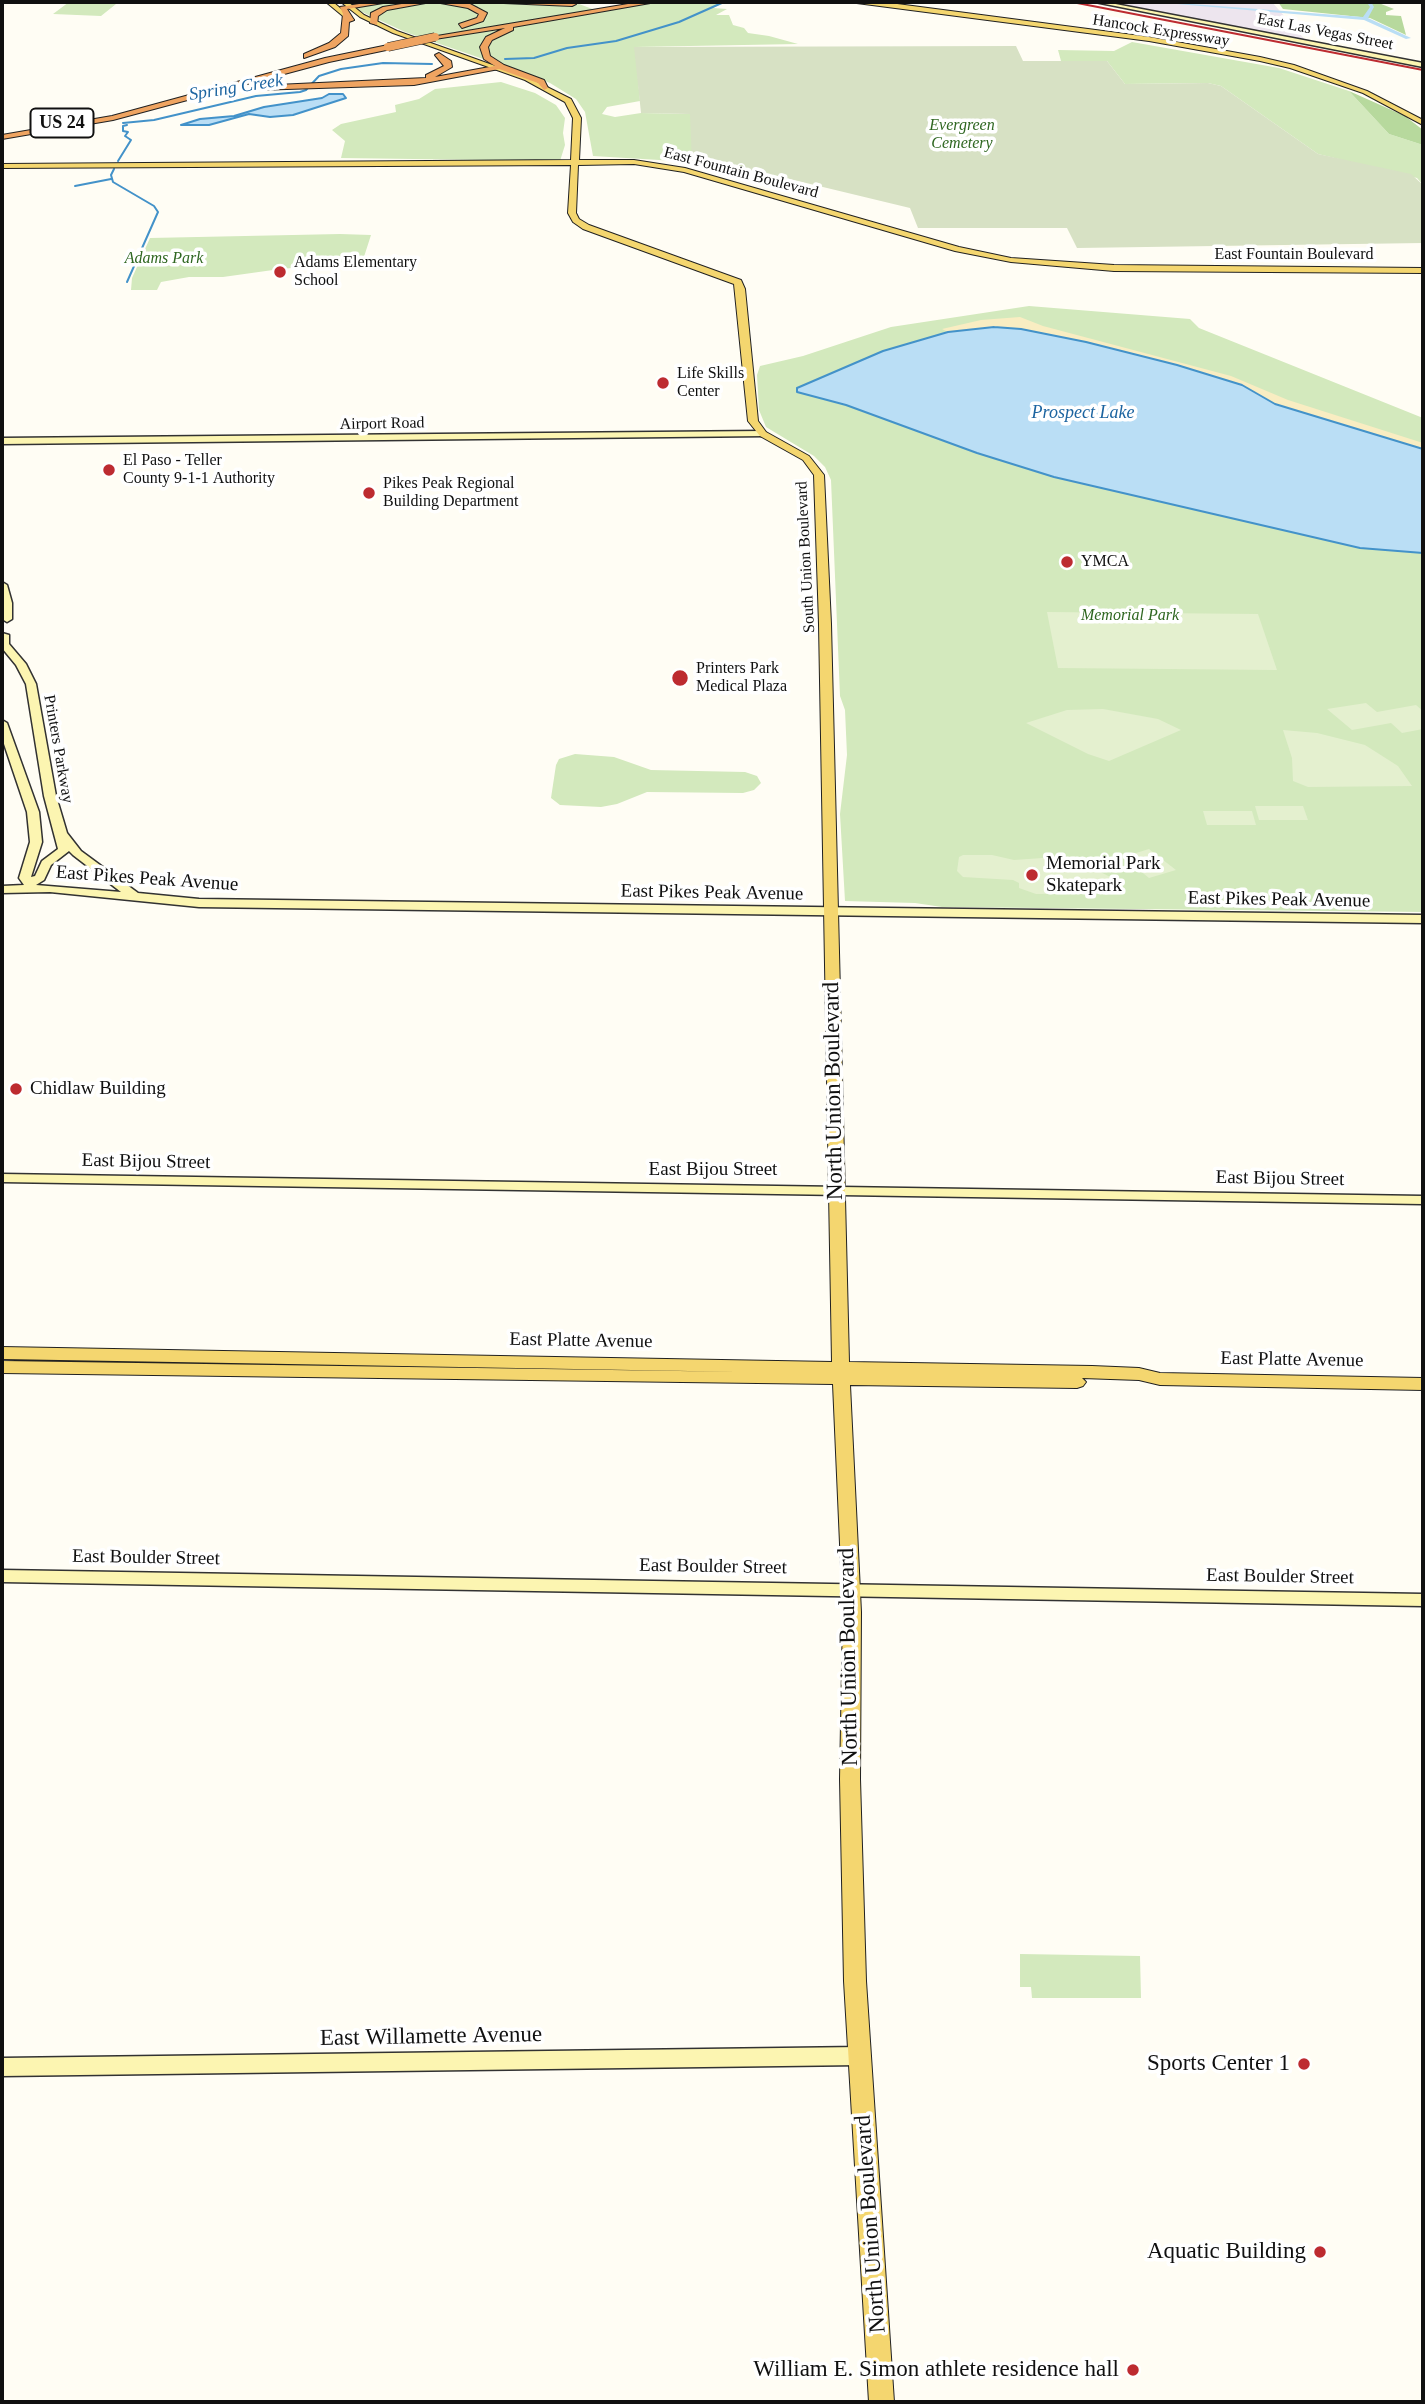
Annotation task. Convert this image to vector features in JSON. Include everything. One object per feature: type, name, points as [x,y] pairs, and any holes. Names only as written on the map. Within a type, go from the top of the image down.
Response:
[{"type":"highway","points":[[373,2],[384,2]]},
{"type":"highway","points":[[121,110],[322,50],[345,34],[348,18],[342,8],[346,4],[384,2]]},
{"type":"highway","points":[[374,23],[374,15],[385,8],[427,2]]},
{"type":"highway","points":[[439,2],[470,6],[483,13],[480,19],[461,27]]},
{"type":"highway","points":[[485,2],[613,2]]},
{"type":"highway","name":"US 24","points":[[2,134],[121,110],[291,63],[378,43],[613,2]]},
{"type":"highway","name":"US 24","points":[[2,134],[98,122],[367,51],[435,37],[652,2]]},
{"type":"highway","points":[[544,88],[541,82],[495,64],[487,57],[484,47],[489,39],[500,32],[551,17]]},
{"type":"highway","points":[[334,66],[367,51]]},
{"type":"highway","points":[[339,76],[354,80],[401,81],[431,76],[444,71],[449,65],[439,55]]},
{"type":"highway","points":[[182,100],[274,86],[404,84],[496,68]]},
{"type":"highway","points":[[459,76],[511,79]]},
{"type":"main road","points":[[329,2],[348,18],[375,32],[511,79],[529,82],[561,96],[575,110],[572,214],[576,220],[586,227],[738,282],[742,293],[750,415],[763,434]]},
{"type":"main road","name":"Hancock Expressway","points":[[852,2],[1167,45],[1299,69]]},
{"type":"main road","name":"Hancock Expressway","points":[[870,2],[1183,45],[1299,69],[1372,95],[1423,124]]},
{"type":"main road","name":"East Las Vegas Street","points":[[1098,2],[1423,65]]},
{"type":"main road","points":[[346,4],[374,23],[529,82]]},
{"type":"main road","name":"East Fountain Boulevard","points":[[2,166],[639,162],[685,170],[958,250],[1011,260],[1118,268],[1423,270]]},
{"type":"main road","name":"Airport Road","points":[[2,443],[763,434]]},
{"type":"main road","name":"South Union Boulevard","points":[[763,434],[806,458],[817,471],[820,481],[830,912]]},
{"type":"main road","points":[[2,443],[53,442]]},
{"type":"main road","points":[[2,585],[7,603],[7,620],[13,630],[3,635]]},
{"type":"main road","name":"Printers Parkway","points":[[3,635],[4,644],[21,664],[31,684],[50,796],[61,834],[77,853],[138,898]]},
{"type":"main road","name":"Printers Parkway","points":[[2,723],[33,813],[36,842],[25,878],[30,885]]},
{"type":"main road","points":[[30,885],[40,878],[46,863],[64,850],[61,834]]},
{"type":"main road","name":"East Pikes Peak Avenue","points":[[2,889],[30,885],[199,903],[1423,919]]},
{"type":"main road","name":"North Union Boulevard","points":[[830,912],[841,1374],[851,1590],[850,1779],[855,1981],[881,2402]]},
{"type":"main road","name":"East Bijou Street","points":[[2,1178],[1423,1200]]},
{"type":"main road","name":"East Platte Avenue","points":[[2,1353],[1140,1383],[1160,1379],[1423,1384]]},
{"type":"main road","name":"East Platte Avenue","points":[[2,1367],[841,1374]]},
{"type":"main road","name":"East Boulder Street","points":[[2,1576],[1423,1600]]},
{"type":"main road","name":"East Willamette Avenue","points":[[2,2067],[860,2056]]},
{"type":"shaded area","points":[[1113,2],[1272,2],[1306,41],[1122,5]]},
{"type":"green space","points":[[69,2],[116,4],[101,16],[53,14]]},
{"type":"green space","points":[[386,2],[579,4],[598,11],[656,2],[724,2],[713,8],[727,9],[716,15],[729,15],[733,25],[744,28],[748,33],[798,44],[635,47],[640,101],[607,107],[602,114],[615,117],[641,113],[692,114],[692,162],[593,156],[585,112],[576,99],[550,83],[499,63],[490,56],[488,47],[495,38],[486,40],[486,60],[405,32],[347,5]]},
{"type":"green space","points":[[1278,2],[1376,2],[1394,9],[1386,12],[1386,15],[1401,16],[1406,35],[1370,18],[1283,9]]},
{"type":"green space","points":[[1132,42],[1279,68],[1349,91],[1389,134],[1423,145],[1423,185],[1417,178],[1318,154],[1221,86],[1208,83],[1125,84],[1107,61],[1061,61],[1058,50],[1114,51]]},
{"type":"green space","name":"Evergreen Cemetery","points":[[1016,46],[1023,61],[1107,61],[1125,84],[1208,83],[1221,86],[1318,154],[1411,174],[1423,185],[1423,243],[1077,248],[1067,228],[918,228],[910,208],[769,174],[692,162],[690,114],[641,113],[634,47]]},
{"type":"green space","points":[[501,82],[535,93],[556,105],[565,118],[565,145],[560,161],[341,158],[345,141],[332,130],[341,124],[396,112],[395,105],[419,99],[435,89]]},
{"type":"green space","points":[[1349,91],[1405,116],[1423,130],[1423,145],[1389,134]]},
{"type":"green space","name":"Adams Park","points":[[371,235],[362,263],[323,269],[319,265],[223,277],[189,277],[161,282],[157,290],[131,290],[132,278],[150,238]]},
{"type":"green space","name":"Memorial Park","points":[[1029,306],[1190,319],[1199,328],[1423,418],[1423,912],[942,907],[915,903],[845,901],[840,814],[847,755],[845,710],[840,696],[831,480],[825,467],[814,456],[766,427],[759,410],[757,375],[760,366],[803,356],[891,327]]},
{"type":"green space","points":[[1047,612],[1258,614],[1277,670],[1058,668]]},
{"type":"green space","points":[[1366,703],[1377,712],[1416,705],[1423,711],[1423,729],[1402,733],[1391,723],[1352,730],[1327,709]]},
{"type":"green space","points":[[1103,709],[1158,719],[1181,730],[1109,761],[1088,754],[1026,723],[1067,710]]},
{"type":"green space","points":[[1283,730],[1317,733],[1365,745],[1398,766],[1412,786],[1308,787],[1293,781],[1292,758]]},
{"type":"green space","points":[[575,754],[614,757],[651,770],[745,772],[757,776],[761,783],[754,790],[743,793],[647,792],[617,804],[601,807],[560,805],[551,798],[556,765],[559,759]]},
{"type":"green space","points":[[1255,806],[1303,806],[1308,820],[1259,820]]},
{"type":"green space","points":[[1203,811],[1252,811],[1256,825],[1207,825]]},
{"type":"green space","points":[[1149,849],[1176,870],[1149,878],[1123,857]]},
{"type":"green space","name":"Memorial Park Skatepark","points":[[992,855],[1014,860],[1057,857],[1077,860],[1120,882],[1121,893],[1036,894],[1019,888],[1019,883],[1013,880],[963,877],[957,871],[959,857]]},
{"type":"green space","points":[[1020,1954],[1140,1956],[1141,1998],[1032,1998],[1031,1987],[1020,1987]]},
{"type":"sand","points":[[1020,317],[1043,326],[1231,376],[1288,400],[1423,443],[1423,449],[1275,404],[1242,385],[1086,342],[1021,329],[994,327],[948,332],[942,329],[981,320]]},
{"type":"water","points":[[329,94],[343,94],[346,98],[293,115],[270,117],[249,114],[209,125],[181,125],[200,119],[234,116],[264,107],[322,98]]},
{"type":"water","name":"Prospect Lake","points":[[994,327],[1021,329],[1086,342],[1177,365],[1242,385],[1275,404],[1423,449],[1423,553],[1360,548],[1054,477],[977,453],[846,405],[797,392],[797,388],[883,351],[948,332]]},
{"type":"waterway","name":"Spring Creek","points":[[505,59],[534,58],[567,48],[616,41],[679,22],[724,2]]},
{"type":"waterway","points":[[1157,2],[1171,3]]},
{"type":"waterway","points":[[1346,2],[1369,3],[1372,7],[1365,19]]},
{"type":"waterway","points":[[1179,4],[1365,19]]},
{"type":"waterway","points":[[1365,19],[1408,38]]},
{"type":"waterway","name":"Spring Creek","points":[[123,123],[154,120],[256,96],[300,92],[306,90],[319,76],[341,69],[383,63],[432,64]]},
{"type":"waterway","points":[[118,161],[131,140],[125,136],[128,132],[123,131],[123,126],[127,125]]},
{"type":"waterway","points":[[114,169],[111,175],[113,182],[154,206],[158,212],[127,282]]},
{"type":"waterway","points":[[75,186],[111,179]]},
{"type":"railway","points":[[1072,2],[1423,70]]},
{"type":"place","name":"Adams Elementary School","points":[[280,272]]},
{"type":"place","name":"Life Skills Center","points":[[663,383]]},
{"type":"place","name":"El Paso - Teller County 9-1-1 Authority","points":[[109,470]]},
{"type":"place","name":"Pikes Peak Regional Building Department","points":[[369,493]]},
{"type":"place","name":"YMCA","points":[[1067,562]]},
{"type":"place","name":"Printers Park Medical Plaza","points":[[680,678]]},
{"type":"place","name":"Memorial Park Skatepark","points":[[1032,875]]},
{"type":"place","name":"Chidlaw Building","points":[[16,1089]]},
{"type":"place","name":"Sports Center 1","points":[[1304,2064]]},
{"type":"place","name":"Aquatic Building","points":[[1320,2252]]},
{"type":"place","name":"William E. Simon athlete residence hall","points":[[1133,2370]]}]
